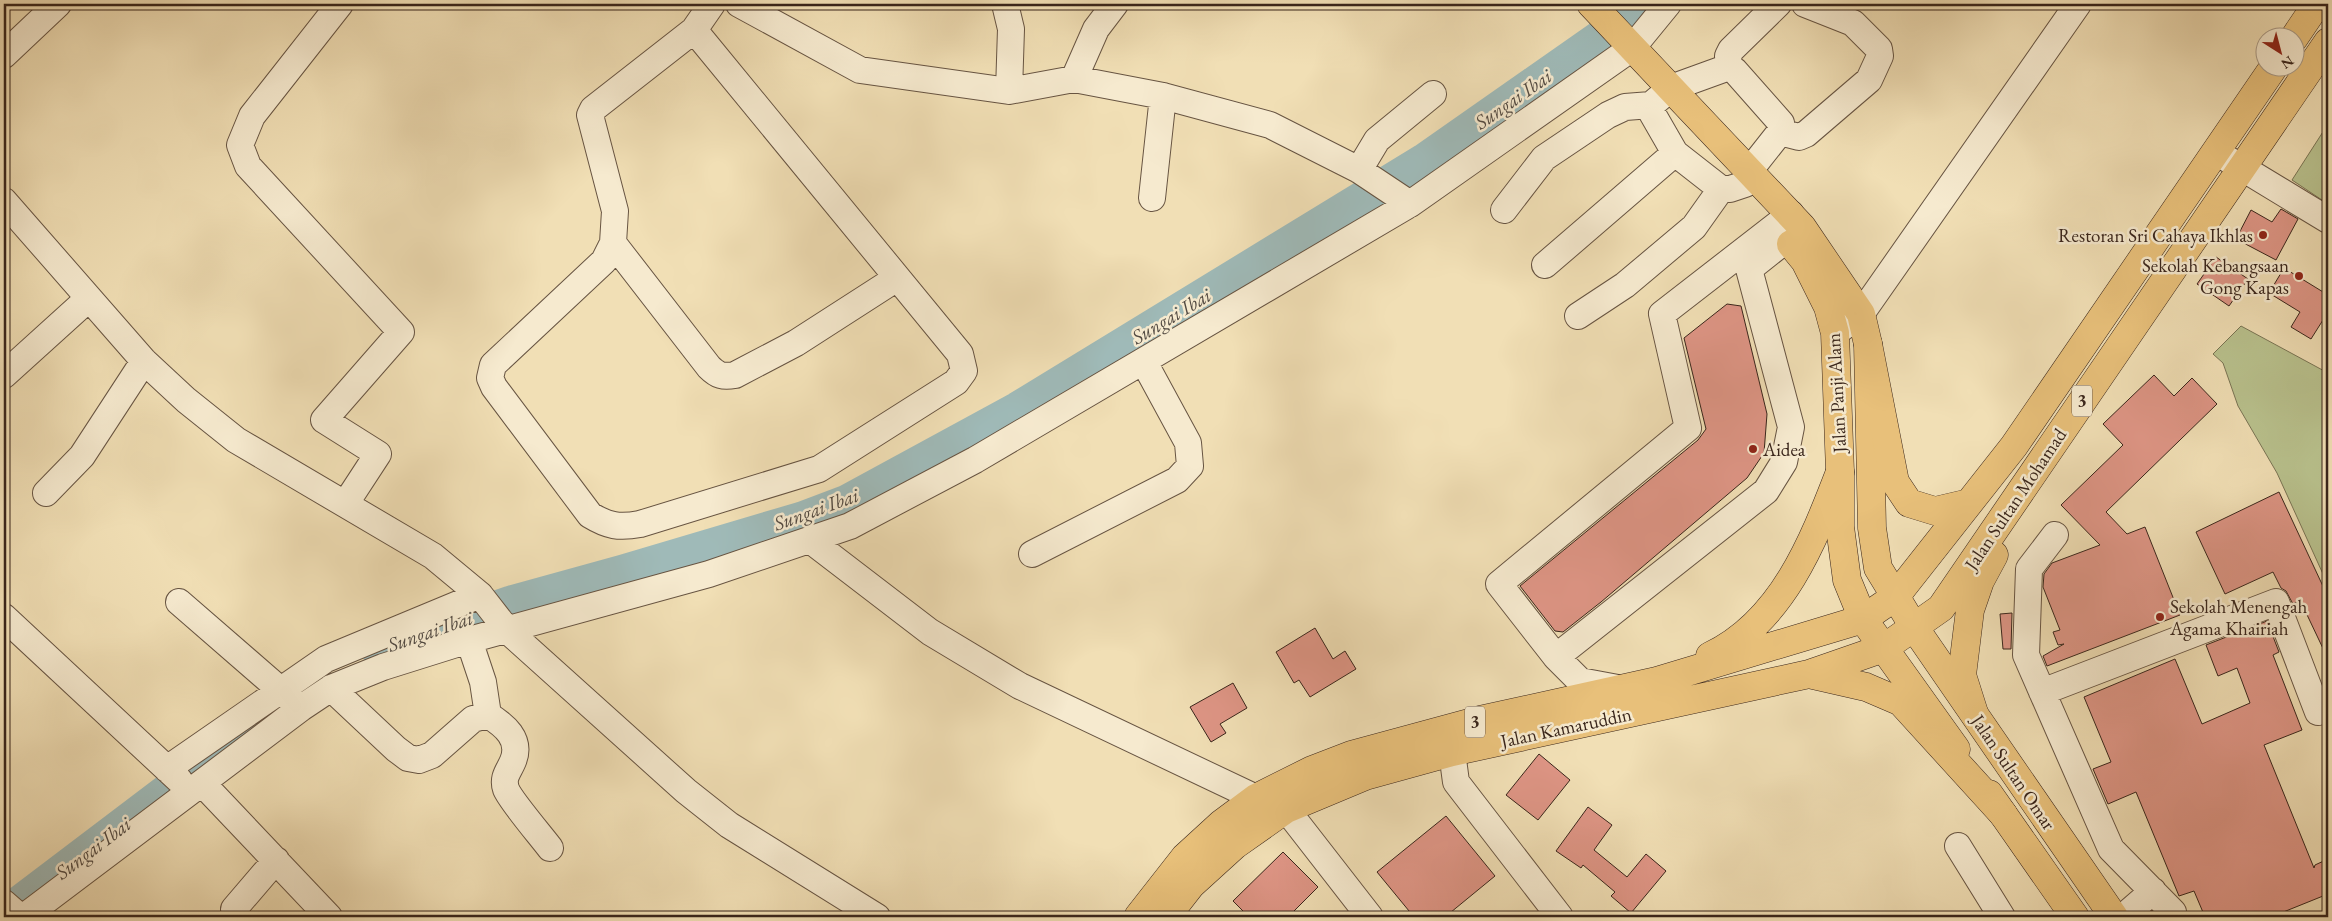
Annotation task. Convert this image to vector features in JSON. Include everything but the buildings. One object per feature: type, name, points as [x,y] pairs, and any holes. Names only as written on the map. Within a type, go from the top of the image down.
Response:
[{"type":"main road","points":[[2300,28],[2316,4]]},
{"type":"main road","name":"Jalan Panji Alam","points":[[1596,6],[1632,48],[1661,97],[1739,181],[1789,226],[1861,314],[1868,344],[1872,528],[1878,568],[1914,627]]},
{"type":"main road","name":"Jalan Sultan Mohamad","points":[[1914,627],[1941,608],[2328,42]]},
{"type":"main road","name":"Jalan Sultan Mohamad","points":[[1864,619],[1895,597],[2014,446],[2266,78]]},
{"type":"main road","name":"Jalan Panji Alam","points":[[1789,226],[1828,307],[1835,333],[1840,527],[1847,580],[1864,619],[1884,648]]},
{"type":"main road","points":[[1868,344],[1895,482],[1909,503],[1935,512],[1969,503]]},
{"type":"main road","points":[[1974,713],[1962,675],[1970,610],[1980,581],[2054,441]]},
{"type":"main road","points":[[1657,681],[1719,652],[1751,629],[1790,583],[1821,521],[1840,472]]},
{"type":"main road","name":"Jalan Kamaruddin","points":[[1138,917],[1185,858],[1221,824],[1256,798],[1312,770],[1351,755],[1480,720],[1657,681],[1864,619]]},
{"type":"main road","name":"Jalan Kamaruddin","points":[[1166,917],[1191,885],[1235,844],[1286,809],[1365,776],[1452,752],[1809,674],[1884,648],[1914,627]]},
{"type":"main road","name":"Jalan Sultan Omar","points":[[1914,627],[2114,917]]},
{"type":"main road","name":"Jalan Sultan Omar","points":[[1884,648],[2075,917]]},
{"type":"main road","points":[[1809,674],[1866,686],[1901,702],[2003,814]]},
{"type":"street","points":[[4,55],[58,4]]},
{"type":"street","points":[[340,4],[252,116],[240,145],[248,166],[401,332],[324,420],[378,454],[350,497]]},
{"type":"street","points":[[694,30],[960,354],[964,371],[956,382],[819,469],[622,528],[606,525],[590,515],[494,387],[490,378],[493,365],[604,261],[613,243],[615,211],[590,115],[593,108],[694,30],[712,4]]},
{"type":"street","points":[[739,4],[860,70],[1009,91],[1074,79],[1162,96],[1270,125],[1360,170],[1409,204]]},
{"type":"street","points":[[1005,4],[1011,30],[1009,91]]},
{"type":"street","points":[[1074,79],[1096,29],[1115,4]]},
{"type":"street","points":[[167,770],[291,699],[331,688],[383,667],[469,640],[709,574],[850,526],[967,464],[1144,362],[1409,204],[1632,48],[1668,4]]},
{"type":"street","points":[[1729,67],[1728,56],[1731,50],[1778,4]]},
{"type":"street","points":[[1780,132],[1799,137],[1806,134],[1869,80],[1880,56],[1879,49],[1853,23],[1805,4]]},
{"type":"street","points":[[1835,333],[1861,314],[2078,4]]},
{"type":"street","points":[[1504,210],[1544,158],[1608,115],[1625,107],[1661,97],[1729,67]]},
{"type":"street","points":[[1578,316],[1625,285],[1694,227],[1739,181],[1780,132],[1781,124],[1735,71],[1729,67]]},
{"type":"street","points":[[1360,170],[1377,140],[1433,94]]},
{"type":"street","points":[[1152,198],[1162,96]]},
{"type":"street","points":[[1661,97],[1652,113],[1675,152],[1739,181]]},
{"type":"street","points":[[1544,265],[1675,152]]},
{"type":"street","points":[[2216,152],[2328,220]]},
{"type":"street","points":[[4,201],[144,361],[186,400],[236,440],[350,497],[433,556],[480,596],[508,630],[686,791],[729,825],[876,917]]},
{"type":"street","points":[[1665,327],[1679,324],[1749,269],[1789,226]]},
{"type":"street","points":[[1623,689],[1580,681],[1556,657],[1499,584],[1688,428],[1662,314],[1789,226]]},
{"type":"street","points":[[613,243],[709,368],[716,375],[724,377],[735,375],[796,343],[897,278]]},
{"type":"street","points":[[1556,657],[1766,491],[1784,462],[1791,427],[1749,269]]},
{"type":"street","points":[[4,375],[88,299]]},
{"type":"street","points":[[46,493],[82,456],[144,361]]},
{"type":"street","points":[[1032,554],[1177,480],[1190,466],[1188,443],[1144,362]]},
{"type":"street","points":[[2054,535],[2029,569],[2026,656],[2111,849],[2173,912]]},
{"type":"street","points":[[810,540],[930,632],[1020,686],[1256,798]]},
{"type":"street","points":[[4,903],[22,917],[195,789],[291,699],[326,659],[480,596]]},
{"type":"street","points":[[179,602],[291,699]]},
{"type":"street","points":[[2042,692],[2276,602],[2318,712]]},
{"type":"street","points":[[4,617],[167,770],[195,789],[276,860],[329,917]]},
{"type":"street","points":[[469,640],[483,682],[488,715]]},
{"type":"street","points":[[331,688],[408,758],[420,760],[432,756],[473,719],[488,715],[502,724],[512,735],[516,748],[513,760],[505,775],[506,790],[550,848]]},
{"type":"street","points":[[1452,752],[1456,782],[1560,917]]},
{"type":"street","points":[[1286,809],[1370,917]]},
{"type":"street","points":[[1958,846],[2002,917]]},
{"type":"street","points":[[234,909],[276,860]]},
{"type":"street","points":[[2123,917],[2153,891]]},
{"type":"green space","points":[[2328,124],[2328,204],[2292,180]]},
{"type":"green space","points":[[2241,326],[2328,373],[2328,585],[2277,473],[2238,406],[2223,363],[2213,354]]},
{"type":"waterway","name":"Sungai Ibai","points":[[1625,18],[1638,4]]},
{"type":"waterway","name":"Sungai Ibai","points":[[378,649],[511,603],[802,519],[847,502],[1018,409],[1424,161],[1604,35]]},
{"type":"waterway","name":"Sungai Ibai","points":[[4,915],[302,689]]},
{"type":"place","name":"Restoran Sri Cahaya Ikhlas","points":[[2263,235]]},
{"type":"place","name":"Sekolah Kebangsaan Gong Kapas","points":[[2299,276]]},
{"type":"place","name":"Aidea","points":[[1753,449]]},
{"type":"place","name":"Sekolah Menengah Agama Khairiah","points":[[2160,617]]}]
